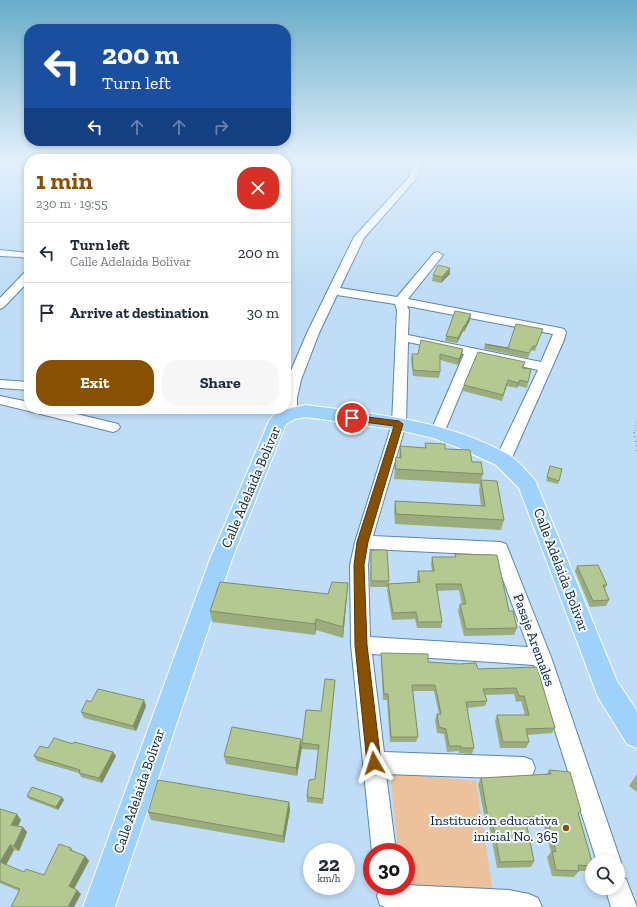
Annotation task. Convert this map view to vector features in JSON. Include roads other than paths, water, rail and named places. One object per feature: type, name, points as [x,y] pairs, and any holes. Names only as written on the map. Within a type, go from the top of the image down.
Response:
[{"type":"main road","name":"Calle Adelaida Bolivar","points":[[291,414],[306,411],[399,424],[437,433],[469,444],[503,460],[528,484],[607,688],[637,735]]},
{"type":"main road","name":"Calle Adelaida Bolivar","points":[[99,907],[221,559],[278,421],[290,414]]},
{"type":"street","points":[[291,394],[294,380],[313,333],[359,236],[391,201]]},
{"type":"street","points":[[0,253],[24,255]]},
{"type":"street","points":[[400,301],[438,256]]},
{"type":"street","points":[[0,305],[24,279]]},
{"type":"street","points":[[334,290],[400,301],[560,332],[558,340],[544,367],[503,460]]},
{"type":"street","points":[[383,843],[361,645],[359,565],[363,542],[399,424],[403,310],[400,301]]},
{"type":"street","points":[[401,337],[544,367]]},
{"type":"street","points":[[437,433],[471,352]]},
{"type":"street","points":[[0,384],[24,386]]},
{"type":"street","points":[[0,400],[24,406]]},
{"type":"street","points":[[58,414],[113,427]]},
{"type":"street","name":"Pasaje Aremales","points":[[363,542],[500,549],[541,657],[607,855]]},
{"type":"street","points":[[361,645],[541,657]]},
{"type":"street","points":[[374,763],[524,768]]},
{"type":"street","points":[[620,895],[624,907]]},
{"type":"street","points":[[389,896],[509,903],[529,907]]},
{"type":"place","name":"Institución educativa inicial No. 365","points":[[566,828]]}]
